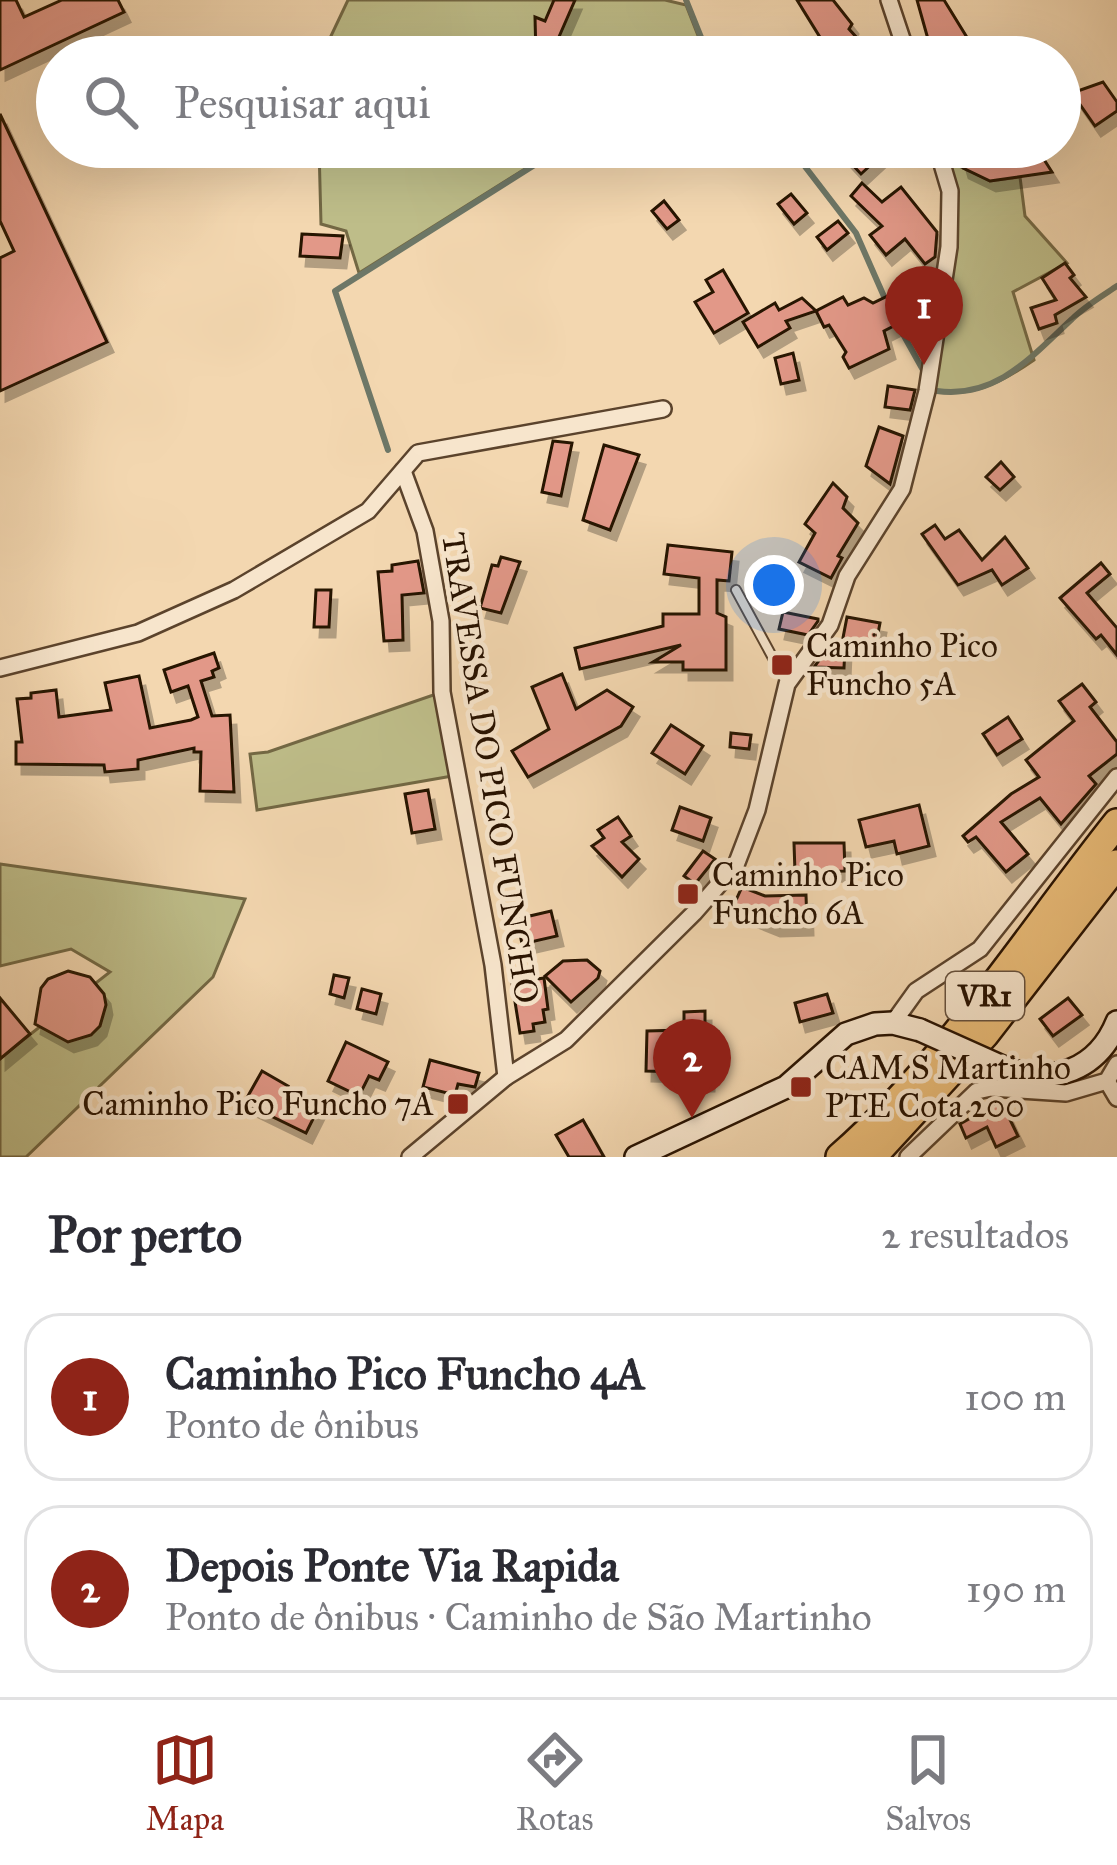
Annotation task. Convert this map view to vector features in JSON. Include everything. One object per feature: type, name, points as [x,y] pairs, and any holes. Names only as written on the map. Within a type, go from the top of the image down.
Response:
[{"type":"highway","name":"VR1","points":[[840,1157],[878,1124],[937,1057],[1117,823]]},
{"type":"highway","name":"VR1","points":[[872,1157],[985,1034],[1117,864]]},
{"type":"street","points":[[889,0],[901,36]]},
{"type":"street","points":[[410,1157],[506,1077],[566,1040],[694,914],[736,865],[757,810],[787,684],[830,626],[847,576],[902,489],[927,391],[949,247],[950,191],[943,168]]},
{"type":"street","points":[[0,668],[138,633],[234,590],[368,511],[418,453],[663,409]]},
{"type":"street","name":"TRAVESSA DO PICO FUNCHO","points":[[403,471],[425,532],[441,621],[442,692],[493,965],[506,1077]]},
{"type":"street","points":[[893,1023],[916,992],[980,949],[1117,777]]},
{"type":"street","points":[[636,1157],[786,1087],[846,1034],[875,1024],[920,1030],[1006,1069],[1040,1076],[1070,1072],[1102,1048],[1117,1022]]},
{"type":"street","points":[[908,1157],[977,1091],[1066,1094],[1107,1081],[1117,1064]]},
{"type":"street","points":[[1107,1081],[1117,1098]]},
{"type":"lane","points":[[736,590],[787,684]]},
{"type":"shaded area","points":[[348,0],[665,0],[686,5],[698,36],[331,36]]},
{"type":"shaded area","points":[[320,168],[526,168],[359,273],[346,231],[321,224]]},
{"type":"shaded area","points":[[941,168],[963,168],[990,181],[1020,177],[1025,216],[1067,263],[1013,292],[1034,360],[996,383],[957,393],[927,391],[949,247]]},
{"type":"shaded area","points":[[442,692],[458,775],[257,810],[250,754],[268,752]]},
{"type":"shaded area","points":[[0,864],[245,899],[213,977],[26,1157],[0,1157],[0,1058],[110,972],[71,949],[0,966]]},
{"type":"building","points":[[0,0],[16,0],[24,17],[62,0],[118,0],[124,12],[73,36],[36,36],[36,53],[0,70]]},
{"type":"building","points":[[554,0],[575,0],[559,36],[535,36],[535,17],[545,21]]},
{"type":"building","points":[[797,0],[833,0],[855,36],[819,36]]},
{"type":"building","points":[[917,0],[944,0],[966,36],[927,36]]},
{"type":"building","points":[[1103,82],[1117,102],[1117,111],[1095,126],[1081,106],[1081,90]]},
{"type":"building","points":[[0,114],[107,342],[0,391],[0,258],[14,251],[0,221]]},
{"type":"building","points":[[963,168],[1049,168],[1052,172],[990,181]]},
{"type":"building","points":[[862,183],[882,202],[901,187],[937,232],[935,257],[925,264],[905,239],[886,255],[870,235],[882,226],[851,196]]},
{"type":"building","points":[[791,194],[807,213],[794,224],[778,204]]},
{"type":"building","points":[[664,201],[679,220],[667,229],[652,211]]},
{"type":"building","points":[[838,221],[848,233],[827,250],[817,237]]},
{"type":"building","points":[[302,234],[343,236],[340,258],[300,256]]},
{"type":"building","points":[[1065,263],[1074,275],[1070,278],[1086,297],[1055,315],[1057,323],[1039,329],[1031,308],[1056,300],[1042,278]]},
{"type":"building","points":[[723,270],[748,313],[714,333],[695,302],[713,292],[706,280]]},
{"type":"building","points":[[933,274],[930,290],[923,296],[927,309],[884,331],[889,349],[849,368],[843,357],[846,352],[816,311],[843,297],[848,305],[864,298],[873,303]]},
{"type":"building","points":[[802,298],[816,311],[786,321],[790,328],[758,347],[743,322],[775,303],[779,310]]},
{"type":"building","points":[[793,353],[799,380],[781,384],[775,358]]},
{"type":"building","points":[[888,386],[915,390],[910,410],[885,407]]},
{"type":"building","points":[[879,427],[903,436],[890,484],[866,466]]},
{"type":"building","points":[[553,441],[572,443],[561,496],[542,492]]},
{"type":"building","points":[[604,445],[639,455],[610,530],[583,520]]},
{"type":"building","points":[[1001,462],[1014,477],[1000,490],[986,477]]},
{"type":"building","points":[[833,483],[847,497],[843,508],[858,523],[831,578],[799,562],[815,533],[805,524]]},
{"type":"building","points":[[935,525],[945,539],[959,530],[982,560],[1005,537],[1028,568],[1002,585],[992,570],[958,585],[922,534]]},
{"type":"building","points":[[668,545],[732,552],[729,581],[717,580],[717,613],[726,617],[726,670],[683,670],[683,662],[653,662],[681,645],[580,669],[575,648],[663,626],[663,614],[699,614],[699,578],[664,574]]},
{"type":"building","points":[[501,557],[520,562],[501,613],[480,608],[492,565],[498,566]]},
{"type":"building","points":[[418,561],[424,593],[402,595],[403,640],[384,641],[378,572]]},
{"type":"building","points":[[1101,563],[1110,574],[1087,593],[1117,628],[1117,655],[1060,598]]},
{"type":"building","points":[[316,590],[331,590],[329,627],[314,627]]},
{"type":"building","points":[[783,612],[818,621],[808,635],[779,629]]},
{"type":"building","points":[[847,617],[880,623],[875,649],[842,643]]},
{"type":"building","points":[[830,646],[845,646],[844,668],[814,667]]},
{"type":"building","points":[[214,653],[219,668],[212,671],[214,677],[201,681],[212,716],[230,715],[234,792],[200,791],[201,752],[194,748],[138,760],[138,769],[105,772],[104,765],[16,764],[16,742],[22,742],[17,699],[56,690],[59,717],[111,710],[105,683],[139,676],[150,728],[191,720],[198,717],[188,686],[171,692],[164,670]]},
{"type":"building","points":[[562,674],[576,709],[607,690],[633,707],[621,726],[528,777],[512,751],[549,729],[532,687]]},
{"type":"building","points":[[1082,684],[1096,702],[1090,707],[1117,742],[1117,754],[1089,776],[1096,784],[1061,824],[1040,798],[1001,822],[1028,854],[1006,872],[976,837],[968,842],[963,836],[1011,794],[1039,777],[1026,760],[1074,721],[1059,701]]},
{"type":"building","points":[[1008,717],[1022,739],[997,755],[983,734]]},
{"type":"building","points":[[671,725],[703,746],[685,774],[652,753]]},
{"type":"building","points":[[731,733],[751,735],[749,749],[730,747]]},
{"type":"building","points":[[428,790],[435,829],[412,833],[405,794]]},
{"type":"building","points":[[919,805],[929,846],[897,854],[894,841],[866,847],[859,820]]},
{"type":"building","points":[[680,807],[711,818],[703,841],[672,830]]},
{"type":"building","points":[[618,817],[631,836],[622,842],[639,859],[622,877],[592,846],[604,838],[598,830]]},
{"type":"building","points":[[794,843],[844,843],[845,871],[795,872]]},
{"type":"building","points":[[703,851],[715,859],[695,884],[684,876]]},
{"type":"building","points":[[742,887],[765,896],[806,895],[807,925],[774,926],[732,909]]},
{"type":"building","points":[[551,911],[557,936],[522,944],[517,919]]},
{"type":"building","points":[[587,960],[600,971],[598,978],[571,1002],[545,976],[563,961]]},
{"type":"building","points":[[68,971],[90,977],[104,994],[106,1005],[100,1026],[91,1035],[68,1042],[35,1024],[41,988],[48,979]]},
{"type":"building","points":[[334,975],[349,978],[344,998],[330,994]]},
{"type":"building","points":[[544,978],[545,1022],[533,1024],[534,1031],[520,1033],[512,983]]},
{"type":"building","points":[[362,989],[381,994],[376,1014],[357,1009]]},
{"type":"building","points":[[827,994],[833,1013],[800,1022],[795,1003]]},
{"type":"building","points":[[0,998],[30,1034],[0,1059]]},
{"type":"building","points":[[1068,998],[1082,1015],[1053,1036],[1040,1019]]},
{"type":"building","points":[[705,1011],[705,1032],[718,1032],[717,1052],[709,1051],[708,1081],[685,1081],[685,1072],[646,1071],[647,1031],[684,1030],[684,1012]]},
{"type":"building","points":[[346,1042],[388,1062],[379,1080],[369,1076],[359,1096],[328,1081]]},
{"type":"building","points":[[430,1060],[479,1073],[475,1087],[458,1084],[455,1095],[423,1087]]},
{"type":"building","points":[[262,1071],[288,1086],[285,1091],[319,1107],[306,1133],[244,1103]]},
{"type":"building","points":[[1001,1101],[1018,1136],[996,1147],[987,1127],[966,1138],[960,1124]]},
{"type":"building","points":[[583,1120],[604,1157],[569,1157],[556,1135]]},
{"type":"waterway","points":[[686,0],[701,36]]},
{"type":"waterway","points":[[388,450],[335,291],[530,168]]},
{"type":"waterway","points":[[806,168],[856,233],[886,301]]},
{"type":"waterway","points":[[937,391],[978,388],[1012,372],[1082,310],[1117,286]]},
{"type":"waterway","points":[[894,318],[923,370]]},
{"type":"place","name":"Caminho Pico Funcho 4A","points":[[924,365]]},
{"type":"place","name":"Caminho Pico Funcho 5A","points":[[782,665]]},
{"type":"place","name":"Caminho Pico Funcho 6A","points":[[688,894]]},
{"type":"place","name":"CAM S Martinho PTE Cota 200","points":[[801,1087]]},
{"type":"place","name":"Caminho Pico Funcho 7A","points":[[458,1104]]},
{"type":"place","name":"Depois Ponte Via Rapida","points":[[692,1118]]}]
